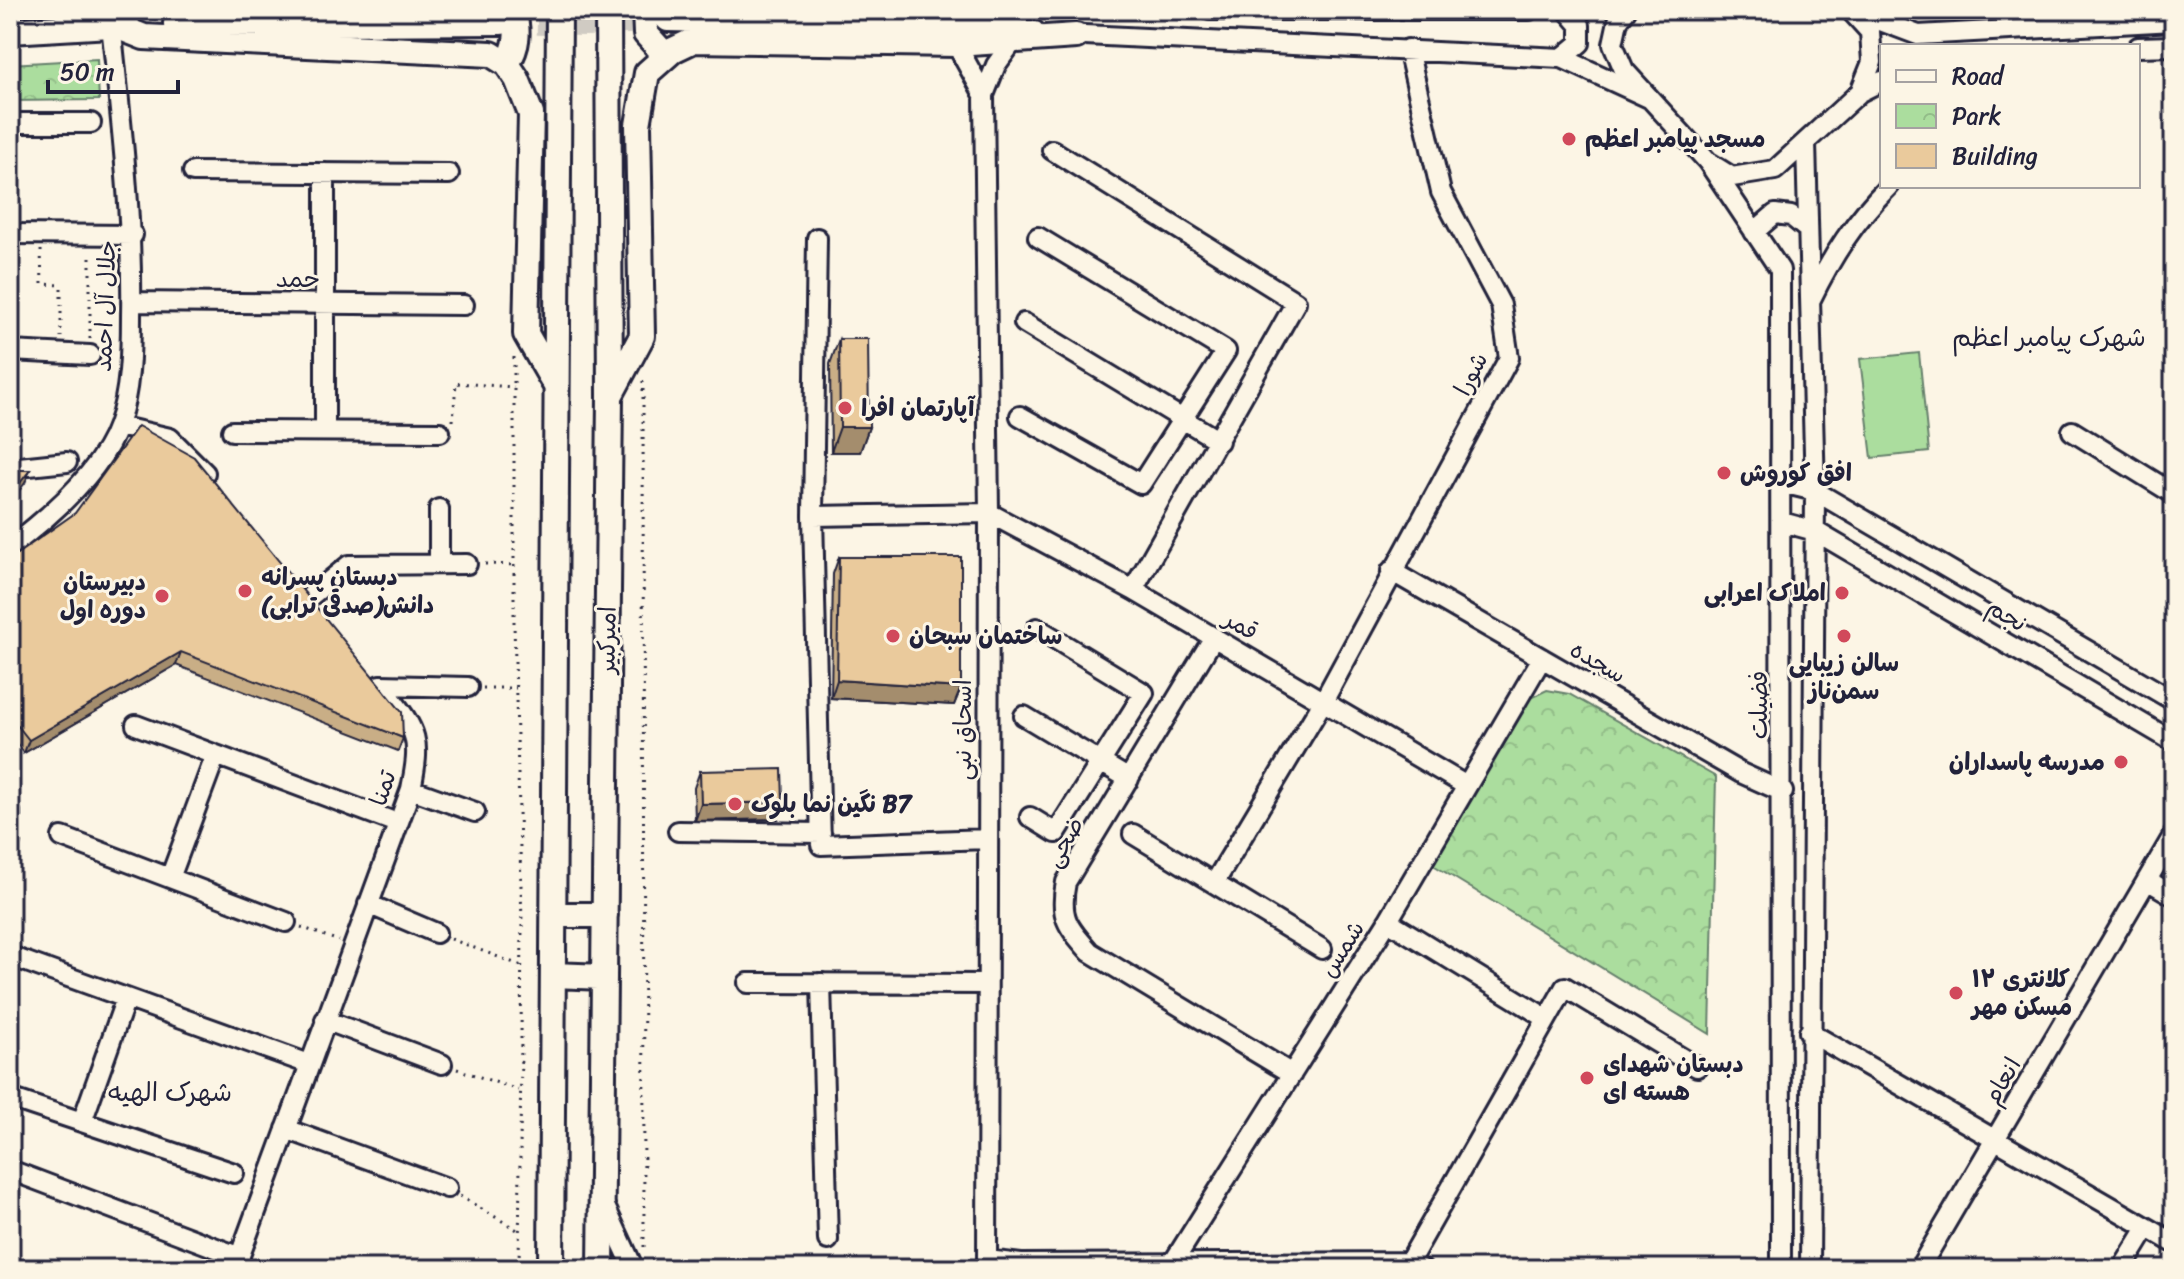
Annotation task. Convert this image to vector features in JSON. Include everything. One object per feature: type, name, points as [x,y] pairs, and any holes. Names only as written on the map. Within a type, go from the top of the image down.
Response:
[{"type":"main road","points":[[551,1269],[559,10]]},
{"type":"main road","name":"امیرکبیر","points":[[601,1269],[610,396],[608,10]]},
{"type":"main road","points":[[645,10],[646,34],[666,56]]},
{"type":"main road","points":[[10,31],[111,24],[507,16],[517,24],[516,48],[507,64]]},
{"type":"main road","points":[[668,19],[1014,40],[1076,36]]},
{"type":"main road","points":[[111,24],[144,37],[491,54],[507,64],[517,79],[531,114],[526,334],[558,388]]},
{"type":"main road","points":[[610,396],[642,336],[638,125],[647,73],[666,56],[694,40],[951,36],[990,26]]},
{"type":"main road","points":[[554,915],[605,915]]},
{"type":"main road","points":[[553,975],[604,977]]},
{"type":"street","points":[[1210,10],[1529,10]]},
{"type":"street","points":[[1562,58],[1580,43],[1580,25],[1567,10]]},
{"type":"street","name":"فضیلت","points":[[1626,10],[1618,21],[1613,44],[1624,70],[1708,162],[1780,270],[1783,792],[1781,1269]]},
{"type":"street","points":[[1850,10],[1918,35],[2174,21]]},
{"type":"street","points":[[1850,10],[1870,32],[1872,62],[1860,92]]},
{"type":"street","name":"جلال آل احمد","points":[[10,547],[55,512],[97,460],[118,426],[131,351],[133,235],[111,24]]},
{"type":"street","points":[[990,26],[1076,36],[1562,58],[1649,98]]},
{"type":"street","points":[[951,36],[984,95]]},
{"type":"street","points":[[984,95],[996,65],[1014,40]]},
{"type":"street","points":[[2140,47],[2174,46]]},
{"type":"street","name":"شورا","points":[[1215,882],[1324,700],[1391,571],[1509,358],[1501,305],[1441,192],[1408,49]]},
{"type":"street","points":[[1708,162],[1732,177],[1775,170],[1860,92],[1880,82]]},
{"type":"street","name":"اسحاق نبی","points":[[984,95],[989,513],[987,1265]]},
{"type":"street","points":[[10,123],[91,123]]},
{"type":"street","points":[[1806,142],[1815,491],[1809,1032],[1810,1269]]},
{"type":"street","points":[[1052,150],[1296,302],[1133,590]]},
{"type":"street","points":[[193,172],[449,174]]},
{"type":"street","points":[[325,173],[325,431]]},
{"type":"street","points":[[1810,302],[1834,252],[1863,212],[1887,188]]},
{"type":"street","points":[[1754,232],[1775,214],[1791,216],[1808,230]]},
{"type":"street","points":[[10,234],[133,235]]},
{"type":"street","points":[[1020,416],[1141,484],[1226,351],[1038,237]]},
{"type":"street","points":[[817,238],[813,516],[821,845],[987,839]]},
{"type":"street","name":"حمد","points":[[132,302],[464,305]]},
{"type":"street","points":[[1024,323],[1219,441]]},
{"type":"street","points":[[10,351],[90,355]]},
{"type":"street","points":[[118,426],[170,438],[190,454],[216,486]]},
{"type":"street","points":[[232,431],[440,432]]},
{"type":"street","points":[[2072,431],[2174,494]]},
{"type":"street","points":[[10,468],[67,462]]},
{"type":"street","name":"نجم","points":[[1782,483],[1815,491],[2174,701]]},
{"type":"street","points":[[439,509],[439,562]]},
{"type":"street","points":[[813,516],[989,513]]},
{"type":"street","name":"قمر","points":[[989,513],[1133,590],[1465,785]]},
{"type":"street","name":"نجم","points":[[1782,522],[1815,531],[2174,742]]},
{"type":"street","points":[[321,618],[302,593],[349,565],[467,564]]},
{"type":"street","name":"سجده","points":[[1391,571],[1741,773],[1783,792]]},
{"type":"street","points":[[2012,646],[2029,616]]},
{"type":"street","points":[[1030,817],[1056,833],[1144,693],[1037,628]]},
{"type":"street","name":"ضحی","points":[[1214,637],[1066,882],[1061,907],[1070,930],[1090,952],[1292,1074]]},
{"type":"street","name":"شمس","points":[[1174,1261],[1388,921],[1542,658]]},
{"type":"street","name":"تمنا","points":[[237,1263],[411,789],[418,751],[410,722],[375,679],[468,687]]},
{"type":"street","points":[[1024,716],[1129,779]]},
{"type":"street","points":[[136,725],[397,823]]},
{"type":"street","points":[[170,878],[215,757]]},
{"type":"street","points":[[411,789],[475,812]]},
{"type":"street","points":[[10,812],[10,842]]},
{"type":"street","points":[[678,831],[821,833]]},
{"type":"street","points":[[1133,834],[1322,949]]},
{"type":"street","name":"انعام","points":[[1919,1269],[2174,834]]},
{"type":"street","points":[[62,837],[286,922]]},
{"type":"street","points":[[2147,880],[2174,896]]},
{"type":"street","points":[[368,904],[436,933]]},
{"type":"street","points":[[1388,921],[1546,1018]]},
{"type":"street","points":[[10,956],[309,1064]]},
{"type":"street","points":[[748,983],[987,984]]},
{"type":"street","points":[[821,983],[828,1240]]},
{"type":"street","points":[[987,1265],[1174,1261],[1415,1266],[1565,987],[1697,1067]]},
{"type":"street","points":[[82,1122],[126,998]]},
{"type":"street","points":[[325,1020],[442,1064]]},
{"type":"street","points":[[1809,1032],[2174,1243]]},
{"type":"street","points":[[10,1098],[234,1173]]},
{"type":"street","points":[[286,1129],[447,1188]]},
{"type":"street","points":[[10,1170],[237,1263]]},
{"type":"street","points":[[602,1199],[639,1261]]},
{"type":"street","points":[[2122,1269],[2147,1228]]},
{"type":"path","points":[[41,234],[42,284],[61,285],[62,353]]},
{"type":"path","points":[[90,235],[90,355]]},
{"type":"path","points":[[514,357],[522,966],[519,1269]]},
{"type":"path","points":[[639,1261],[643,368]]},
{"type":"path","points":[[440,432],[453,432],[456,383],[514,387]]},
{"type":"path","points":[[467,564],[517,565]]},
{"type":"path","points":[[468,687],[516,688]]},
{"type":"path","points":[[286,922],[353,946]]},
{"type":"path","points":[[436,933],[522,966]]},
{"type":"path","points":[[442,1064],[519,1090]]},
{"type":"path","points":[[447,1188],[519,1231]]},
{"type":"path","points":[[237,1263],[278,1269]]},
{"type":"green space","points":[[97,59],[99,100],[10,101],[10,64]]},
{"type":"green space","points":[[1919,353],[1929,452],[1872,458],[1860,359]]},
{"type":"green space","points":[[1547,690],[1569,694],[1716,777],[1710,1034],[1430,863],[1526,700]]},
{"type":"building","points":[[839,339],[868,339],[869,427],[840,427]]},
{"type":"building","points":[[138,426],[194,457],[402,712],[403,738],[181,652],[29,740],[10,716],[10,559],[75,513]]},
{"type":"building","points":[[10,470],[30,470],[10,493]]},
{"type":"building","name":"ساختمان سبحان","points":[[839,557],[961,557],[961,688],[837,680]]},
{"type":"building","points":[[782,769],[783,802],[701,804],[700,771]]},
{"type":"tunnel","points":[[501,22],[586,24],[666,20]]},
{"type":"place","name":"مسجد پیامبر اعظم","points":[[1569,139]]},
{"type":"place","name":"آپارتمان افرا","points":[[845,408]]},
{"type":"place","name":"افق کوروش","points":[[1724,473]]},
{"type":"place","name":"دبستان پسرانه دانش(صدقی ترابی)","points":[[245,591]]},
{"type":"place","name":"املاک اعرابی","points":[[1842,593]]},
{"type":"place","name":"دبیرستان دوره اول","points":[[162,596]]},
{"type":"place","name":"ساختمان سبحان","points":[[893,636]]},
{"type":"place","name":"سالن زیبایی سمن‌ناز","points":[[1844,636]]},
{"type":"place","name":"مدرسه پاسداران","points":[[2121,762]]},
{"type":"place","name":"نگین نما بلوک B7","points":[[735,804]]},
{"type":"place","name":"کلانتری ۱۲ مسکن مهر","points":[[1956,993]]},
{"type":"place","name":"دبستان شهدای هسته ای","points":[[1587,1078]]},
{"type":"district","name":"شهرک پیامبر اعظم","points":[[2049,337]]},
{"type":"district","name":"شهرک الهیه","points":[[170,1092]]}]
